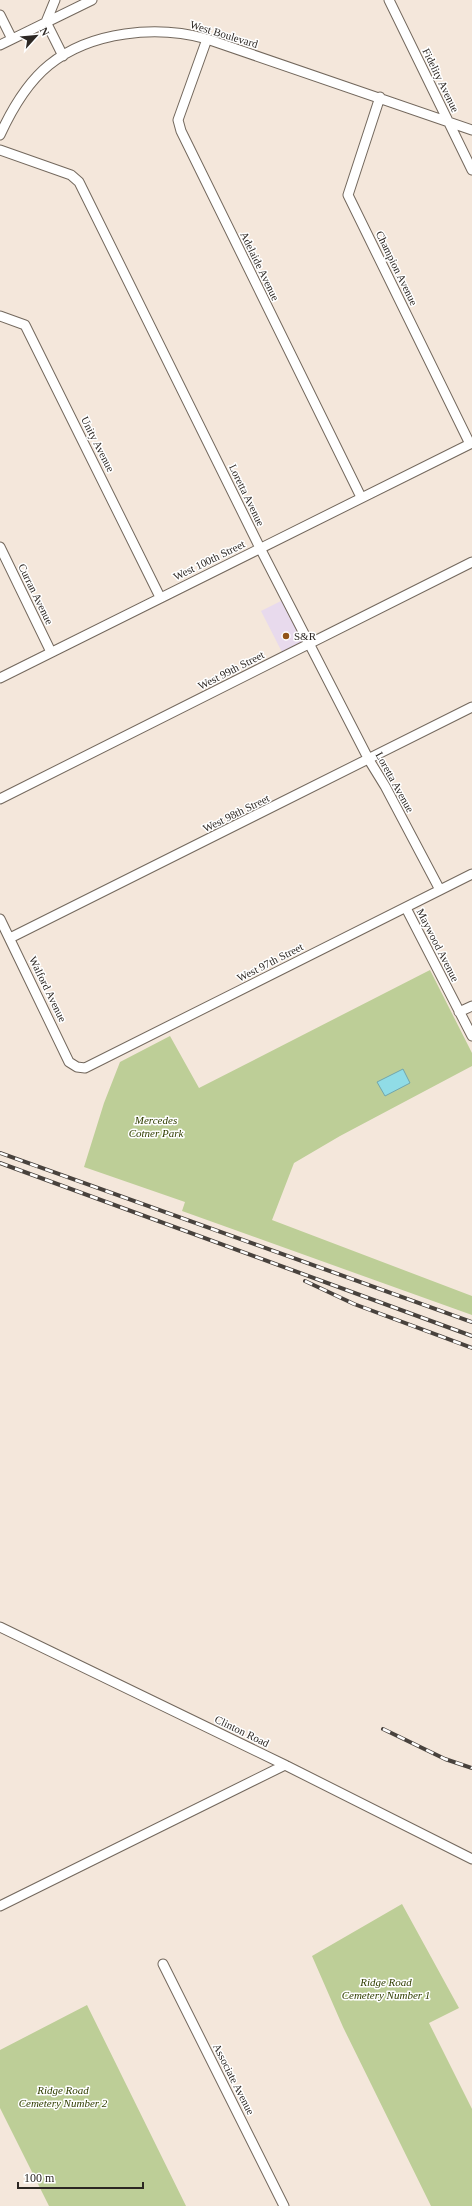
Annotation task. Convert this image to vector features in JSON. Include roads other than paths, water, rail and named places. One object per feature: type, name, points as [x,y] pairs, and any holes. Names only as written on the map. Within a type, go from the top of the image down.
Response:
[{"type":"street","points":[[55,0],[46,22],[63,56]]},
{"type":"street","points":[[0,45],[92,0]]},
{"type":"street","name":"Fidelity Avenue","points":[[389,0],[472,170]]},
{"type":"street","points":[[0,15],[12,39]]},
{"type":"street","name":"West Boulevard","points":[[0,135],[7,119],[33,82],[48,66],[63,56],[98,41],[136,33],[173,33],[207,39],[380,98],[449,124],[472,130]]},
{"type":"street","name":"Adelaide Avenue","points":[[207,39],[178,120],[181,131],[361,497]]},
{"type":"street","name":"Champion Avenue","points":[[380,98],[348,195],[471,443]]},
{"type":"street","name":"Loretta Avenue","points":[[0,150],[71,175],[79,182],[260,548],[369,760],[385,786],[440,890]]},
{"type":"street","name":"Unity Avenue","points":[[0,316],[25,325],[160,598]]},
{"type":"street","name":"West 100th Street","points":[[0,678],[471,443]]},
{"type":"street","name":"Curran Avenue","points":[[0,547],[51,652]]},
{"type":"street","name":"West 99th Street","points":[[0,799],[472,562]]},
{"type":"street","name":"West 98th Street","points":[[10,938],[369,760],[472,707]]},
{"type":"street","name":"West 97th Street","points":[[77,1067],[85,1068],[472,874]]},
{"type":"street","name":"Maywood Avenue","points":[[406,908],[472,1036]]},
{"type":"street","name":"Walford Avenue","points":[[0,919],[69,1062],[77,1067]]},
{"type":"street","points":[[459,1012],[472,1006]]},
{"type":"street","name":"Clinton Road","points":[[0,1627],[285,1765],[472,1859]]},
{"type":"street","points":[[0,1906],[285,1765]]},
{"type":"street","name":"Associate Avenue","points":[[163,1964],[284,2206]]},
{"type":"water","points":[[403,1069],[410,1083],[385,1096],[377,1082]]},
{"type":"railway","points":[[0,1153],[472,1322]]},
{"type":"railway","points":[[0,1163],[472,1336]]},
{"type":"railway","points":[[305,1281],[354,1304],[472,1348]]},
{"type":"railway","points":[[383,1729],[445,1759],[472,1768]]},
{"type":"place","name":"S&R","points":[[286,636]]},
{"type":"park label","name":"Mercedes Cotner Park","points":[[156,1126]]},
{"type":"park label","name":"Ridge Road Cemetery Number 1","points":[[386,1988]]},
{"type":"park label","name":"Ridge Road Cemetery Number 2","points":[[63,2096]]}]
